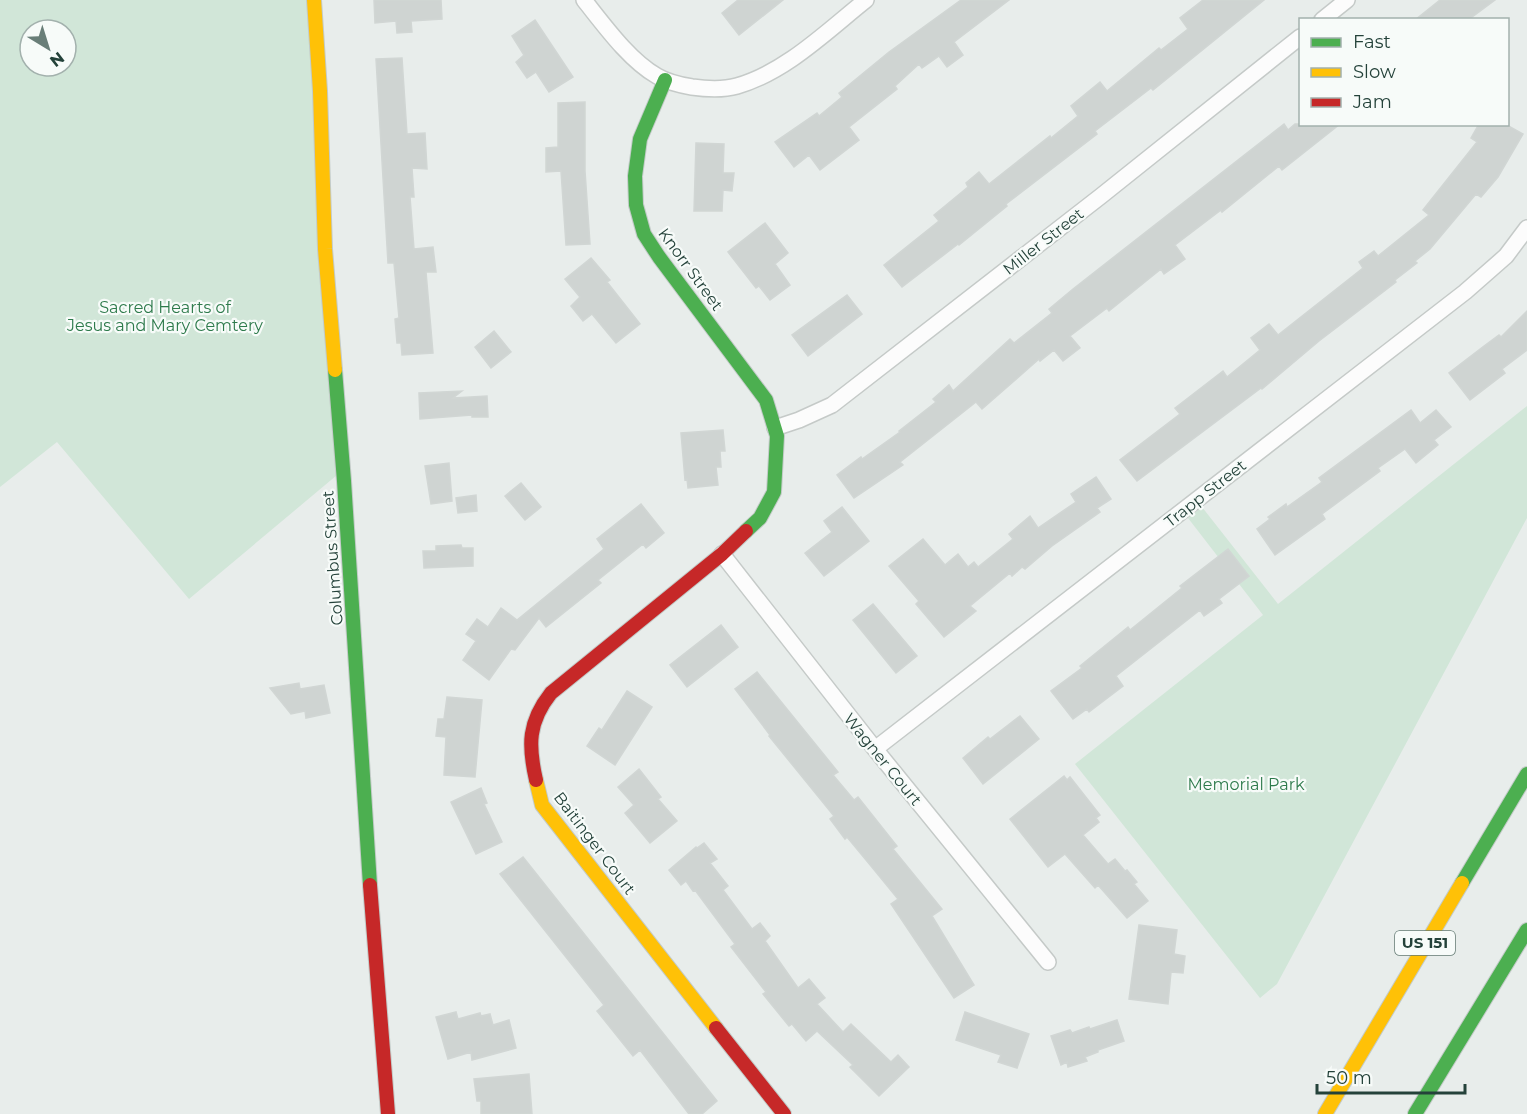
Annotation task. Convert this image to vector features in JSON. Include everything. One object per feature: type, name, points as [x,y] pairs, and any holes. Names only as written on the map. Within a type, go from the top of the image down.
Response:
[{"type":"main road","name":"Columbus Street","points":[[314,0],[326,249],[366,841],[388,1114]]},
{"type":"main road","name":"Knorr Street","points":[[665,80],[640,139],[635,176],[636,205],[644,234],[766,400],[775,428]]},
{"type":"main road","name":"Baitinger Court","points":[[775,428],[777,436],[774,492],[760,518],[722,554],[556,688],[538,712],[531,737],[532,767],[542,805],[784,1114]]},
{"type":"main road","name":"US 151","points":[[1325,1114],[1527,774]]},
{"type":"main road","points":[[1415,1114],[1527,930]]},
{"type":"street","points":[[584,0],[628,52],[656,76],[679,85],[705,89],[736,87],[762,77],[801,52],[867,0]]},
{"type":"street","points":[[1324,18],[1347,0]]},
{"type":"street","name":"Miller Street","points":[[775,428],[800,420],[841,399],[1299,38]]},
{"type":"street","name":"Trapp Street","points":[[874,749],[1465,292],[1506,256],[1527,228]]},
{"type":"street","name":"Wagner Court","points":[[722,554],[874,749],[1048,962]]},
{"type":"green space","name":"Sacred Hearts of Jesus and Mary Cemtery","points":[[0,0],[314,0],[343,470],[189,599],[57,442],[0,487]]},
{"type":"green space","name":"Memorial Park","points":[[1527,406],[1527,518],[1277,984],[1260,998],[1075,764],[1263,615],[1188,518],[1202,507],[1278,604]]},
{"type":"building","points":[[374,0],[441,0],[442,19],[411,21],[412,32],[397,33],[396,21],[375,23]]},
{"type":"building","points":[[738,0],[783,0],[739,35],[722,13]]},
{"type":"building","points":[[961,0],[1009,0],[954,42],[963,55],[947,67],[939,56],[922,68],[919,64],[895,86],[897,89],[849,127],[859,140],[820,170],[809,155],[794,167],[775,142],[817,113],[819,116],[842,97],[839,93],[889,52]]},
{"type":"building","points":[[1203,0],[1264,0],[1153,90],[1151,88],[1095,131],[1097,134],[1006,204],[1007,206],[959,245],[902,287],[884,265],[939,221],[934,215],[968,187],[966,183],[979,172],[989,184],[1050,136],[1051,138],[1078,116],[1071,106],[1100,82],[1107,91],[1159,48],[1161,50],[1188,29],[1180,18]]},
{"type":"building","points":[[1440,0],[1495,0],[1471,18],[1418,18]]},
{"type":"building","points":[[535,20],[573,77],[549,92],[536,72],[527,78],[516,62],[524,55],[512,36]]},
{"type":"building","points":[[402,58],[407,134],[425,133],[427,169],[412,168],[414,197],[410,197],[414,249],[433,247],[436,272],[426,272],[433,353],[402,355],[401,343],[397,343],[395,319],[399,318],[394,263],[388,263],[376,59]]},
{"type":"building","points":[[585,102],[585,171],[590,244],[566,245],[561,171],[546,172],[546,148],[558,147],[558,103]]},
{"type":"building","points":[[1284,124],[1288,130],[1295,124],[1299,126],[1337,126],[1282,170],[1279,166],[1222,212],[1221,210],[1175,245],[1185,259],[1164,274],[1161,269],[1109,311],[1107,308],[1070,336],[1080,348],[1063,361],[1054,350],[1040,361],[1039,359],[982,409],[976,402],[900,462],[903,465],[854,498],[837,475],[900,432],[936,402],[933,399],[949,385],[953,391],[1010,339],[1014,343],[1052,313],[1049,309]]},
{"type":"building","points":[[1478,126],[1509,126],[1523,134],[1498,177],[1481,197],[1476,194],[1430,249],[1415,261],[1417,263],[1395,280],[1396,282],[1319,341],[1262,389],[1137,481],[1120,460],[1180,414],[1175,408],[1223,371],[1227,377],[1260,350],[1251,338],[1269,324],[1278,335],[1363,268],[1359,262],[1374,251],[1378,256],[1429,215],[1423,210],[1477,142],[1471,138]]},
{"type":"building","points":[[696,143],[724,144],[723,173],[734,173],[732,191],[723,190],[722,211],[694,211]]},
{"type":"building","points":[[765,223],[788,253],[775,264],[790,285],[770,300],[759,286],[756,288],[728,252]]},
{"type":"building","points":[[591,258],[610,280],[607,282],[640,324],[616,343],[592,314],[583,321],[571,306],[580,297],[565,279]]},
{"type":"building","points":[[847,295],[862,314],[808,356],[792,335]]},
{"type":"building","points":[[1527,311],[1527,350],[1502,369],[1505,373],[1470,400],[1449,373],[1499,335],[1501,337]]},
{"type":"building","points":[[494,331],[511,352],[491,368],[475,347]]},
{"type":"building","points":[[462,391],[453,398],[487,396],[488,417],[472,417],[472,415],[420,419],[419,393]]},
{"type":"building","points":[[1411,410],[1420,423],[1436,410],[1451,427],[1434,440],[1438,445],[1416,463],[1405,449],[1378,468],[1380,471],[1322,514],[1325,519],[1275,555],[1257,529],[1270,519],[1268,517],[1286,504],[1287,507],[1322,482],[1319,478]]},
{"type":"building","points":[[723,430],[725,451],[720,451],[721,467],[716,467],[718,485],[688,488],[687,479],[685,480],[681,433]]},
{"type":"building","points":[[449,463],[452,501],[431,504],[425,466]]},
{"type":"building","points":[[1096,477],[1111,499],[1097,508],[1100,512],[1052,546],[1025,569],[1022,567],[1012,576],[1010,573],[970,606],[976,611],[944,637],[916,604],[919,601],[889,566],[923,539],[945,565],[958,554],[968,567],[974,562],[978,567],[1013,539],[1009,534],[1030,516],[1038,528],[1076,502],[1071,494]]},
{"type":"building","points":[[521,483],[541,507],[525,520],[505,496]]},
{"type":"building","points":[[476,495],[477,511],[458,513],[456,498]]},
{"type":"building","points":[[641,504],[664,533],[646,548],[643,544],[598,580],[601,583],[546,627],[539,618],[515,650],[511,649],[489,680],[463,660],[476,641],[466,634],[477,619],[488,627],[501,608],[517,620],[604,549],[597,539]]},
{"type":"building","points":[[842,507],[869,541],[824,576],[805,553],[832,532],[824,521]]},
{"type":"building","points":[[461,545],[462,548],[473,548],[473,566],[424,568],[423,551],[436,551],[436,546]]},
{"type":"building","points":[[1228,549],[1249,576],[1219,599],[1222,603],[1204,616],[1200,610],[1116,676],[1123,686],[1089,712],[1087,709],[1073,719],[1051,691],[1082,668],[1080,666],[1128,627],[1130,630],[1182,588],[1180,586]]},
{"type":"building","points":[[873,604],[917,656],[896,673],[853,620]]},
{"type":"building","points":[[721,625],[738,647],[687,687],[670,665]]},
{"type":"building","points":[[757,672],[838,772],[833,775],[854,800],[858,797],[897,846],[893,849],[942,909],[932,916],[974,985],[954,998],[891,904],[898,899],[847,837],[845,839],[830,819],[834,816],[769,736],[735,689]]},
{"type":"building","points":[[299,683],[300,689],[324,685],[330,713],[306,718],[305,711],[291,714],[270,688]]},
{"type":"building","points":[[627,691],[652,707],[615,765],[587,746],[599,728],[602,730]]},
{"type":"building","points":[[447,697],[482,700],[475,777],[444,775],[446,737],[436,736],[438,719],[444,719]]},
{"type":"building","points":[[1020,716],[1039,739],[983,784],[963,758],[988,737],[990,739]]},
{"type":"building","points":[[639,769],[661,797],[658,799],[677,821],[650,843],[625,813],[634,805],[618,787]]},
{"type":"building","points":[[1064,776],[1067,780],[1070,777],[1100,815],[1096,818],[1099,822],[1083,835],[1108,864],[1115,859],[1125,871],[1127,870],[1137,882],[1134,884],[1148,901],[1127,918],[1098,885],[1095,888],[1065,854],[1048,867],[1010,819]]},
{"type":"building","points":[[481,788],[487,803],[484,804],[502,842],[476,854],[451,802]]},
{"type":"building","points":[[704,843],[717,859],[710,863],[728,886],[723,890],[752,929],[760,923],[770,936],[765,941],[798,988],[809,979],[825,998],[817,1004],[843,1032],[851,1024],[891,1062],[898,1055],[909,1067],[879,1096],[850,1067],[853,1065],[817,1031],[806,1041],[792,1024],[789,1026],[763,994],[766,992],[731,947],[735,944],[695,890],[693,891],[686,881],[681,885],[669,870]]},
{"type":"building","points":[[523,857],[717,1101],[702,1114],[689,1114],[640,1050],[633,1056],[597,1011],[604,1005],[500,874]]},
{"type":"building","points":[[1139,925],[1177,930],[1174,954],[1185,956],[1183,973],[1171,972],[1168,1004],[1129,999]]},
{"type":"building","points":[[456,1012],[458,1019],[480,1013],[481,1016],[490,1014],[493,1025],[509,1020],[516,1048],[472,1060],[471,1052],[448,1059],[436,1017]]},
{"type":"building","points":[[965,1012],[1029,1034],[1017,1068],[998,1062],[1001,1055],[956,1040]]},
{"type":"building","points":[[1117,1020],[1124,1041],[1085,1057],[1087,1061],[1068,1067],[1067,1062],[1061,1065],[1051,1036],[1070,1030],[1072,1033],[1089,1027],[1090,1029]]},
{"type":"building","points":[[529,1074],[532,1114],[481,1114],[481,1101],[477,1101],[474,1079]]},
{"type":"traffic: fast","points":[[665,80],[640,139],[635,176],[636,205],[644,234],[659,257],[766,400],[777,436],[774,492],[760,518],[746,531]]},
{"type":"traffic: fast","points":[[335,370],[370,885]]},
{"type":"traffic: fast","points":[[1462,883],[1527,774]]},
{"type":"traffic: fast","points":[[1415,1114],[1527,930]]},
{"type":"traffic: slow","points":[[314,0],[320,91],[325,249],[335,370]]},
{"type":"traffic: slow","points":[[536,780],[542,805],[716,1028]]},
{"type":"traffic: slow","points":[[1325,1114],[1462,883]]},
{"type":"traffic: jam","points":[[536,780],[531,745],[532,734],[538,714],[551,693],[722,554],[746,531]]},
{"type":"traffic: jam","points":[[370,885],[388,1114]]},
{"type":"traffic: jam","points":[[716,1028],[784,1114]]}]
